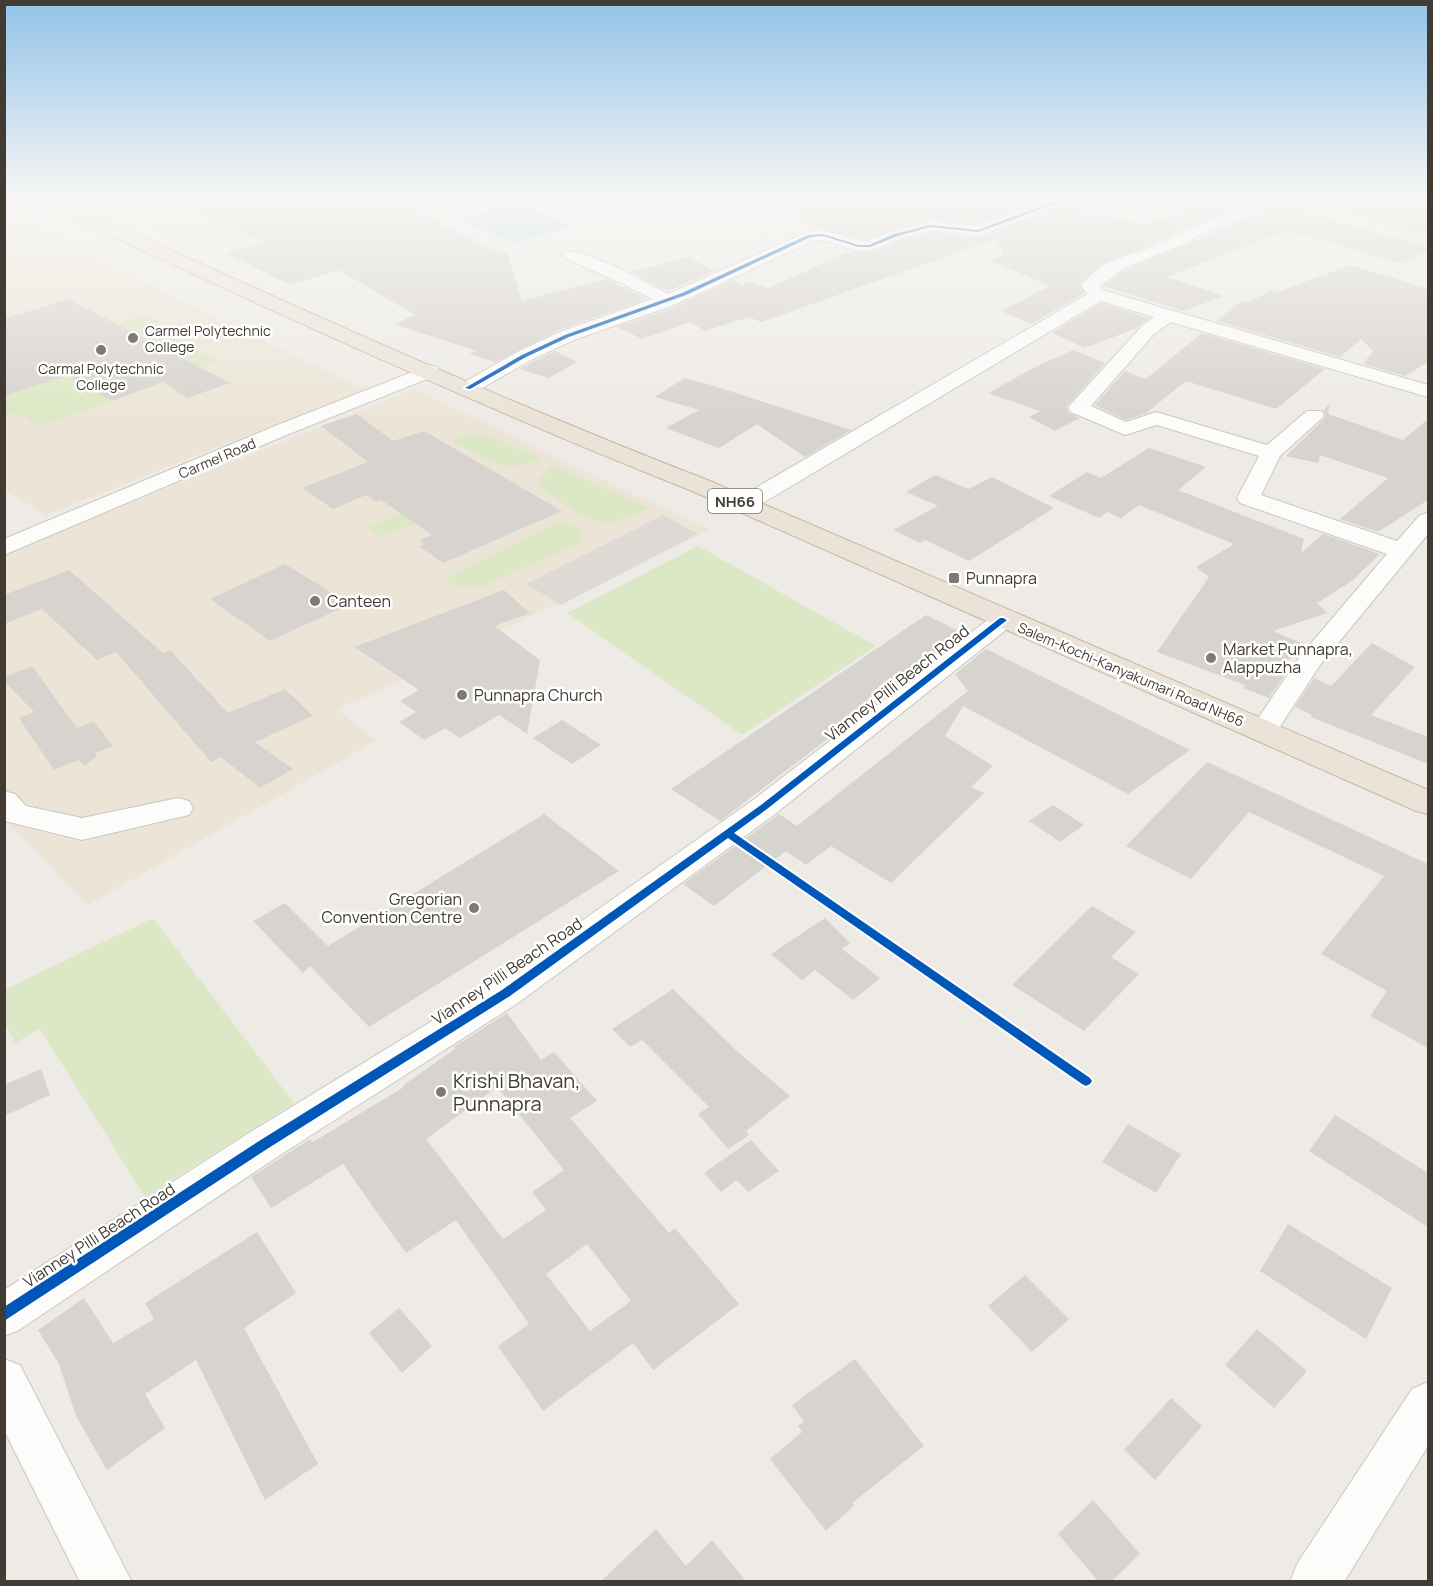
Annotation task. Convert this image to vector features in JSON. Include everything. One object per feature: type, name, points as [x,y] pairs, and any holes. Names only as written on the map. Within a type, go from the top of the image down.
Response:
[{"type":"highway","name":"Salem-Kochi-Kanyakumari Road NH66","points":[[204,272],[591,443],[743,505],[1428,803]]},
{"type":"street","points":[[611,272],[668,301]]},
{"type":"street","points":[[468,388],[524,356],[567,336],[668,301],[731,272]]},
{"type":"street","points":[[1104,272],[1090,286],[1099,295],[1428,391]]},
{"type":"street","points":[[743,505],[1099,295]]},
{"type":"street","points":[[1168,315],[1148,330],[1078,408],[1125,429],[1156,418],[1271,453]]},
{"type":"street","name":"Carmel Road","points":[[4,548],[271,435],[430,371]]},
{"type":"street","points":[[1264,730],[1310,661],[1418,538],[1248,498],[1271,453],[1314,415]]},
{"type":"street","name":"Vianney Pilli Beach Road","points":[[4,1314],[263,1145],[506,993],[764,807],[1003,620]]},
{"type":"street","points":[[4,801],[16,814],[82,829],[178,808]]},
{"type":"street","points":[[4,1381],[107,1581]]},
{"type":"street","points":[[1316,1581],[1428,1405]]},
{"type":"shaded area","name":"Carmel Polytechnic College","points":[[4,272],[123,272],[365,389],[46,515],[5,491]]},
{"type":"shaded area","points":[[413,389],[709,530],[337,710],[377,740],[88,905],[5,821],[5,553]]},
{"type":"shaded area","points":[[663,515],[698,534],[561,605],[526,584]]},
{"type":"green space","points":[[144,317],[158,321],[157,326],[137,335],[116,325],[132,318]]},
{"type":"green space","points":[[171,336],[217,360],[202,368],[143,338]]},
{"type":"green space","points":[[96,354],[112,401],[37,425],[18,413],[5,416],[4,396],[31,387]]},
{"type":"green space","points":[[480,432],[542,459],[516,466],[495,463],[452,441]]},
{"type":"green space","points":[[554,465],[650,509],[611,522],[600,523],[580,514],[543,489],[538,481]]},
{"type":"green space","points":[[448,495],[462,505],[382,537],[368,527]]},
{"type":"green space","points":[[562,520],[583,531],[581,542],[480,588],[457,587],[444,579]]},
{"type":"green space","points":[[698,546],[876,646],[742,735],[567,613]]},
{"type":"green space","points":[[153,918],[294,1103],[145,1197],[40,1029],[15,1043],[5,1023],[4,990]]},
{"type":"building","points":[[264,272],[332,272],[290,285]]},
{"type":"building","points":[[342,272],[513,272],[522,301],[606,279],[646,299],[559,330],[495,362],[469,354],[476,351],[394,324],[415,315]]},
{"type":"building","points":[[631,272],[712,272],[668,291]]},
{"type":"building","points":[[804,272],[903,272],[761,322],[749,317],[705,331],[690,322],[642,339],[617,327],[675,307],[733,280],[742,285],[749,282],[768,288]]},
{"type":"building","points":[[1017,272],[1093,272],[1079,285],[1085,293],[1031,324],[1001,311],[1050,286]]},
{"type":"building","points":[[1123,272],[1180,272],[1167,277],[1224,296],[1183,311],[1103,286]]},
{"type":"building","points":[[1332,272],[1374,272],[1428,289],[1428,362],[1405,376],[1363,364],[1373,351],[1361,339],[1340,357],[1217,321],[1241,301],[1249,302],[1272,290],[1278,292]]},
{"type":"building","points":[[68,299],[230,383],[187,398],[163,382],[112,401],[68,375],[4,396],[4,319]]},
{"type":"building","points":[[1101,303],[1149,318],[1137,328],[1085,348],[1052,333]]},
{"type":"building","points":[[1202,333],[1325,369],[1276,409],[1186,381],[1146,413],[1126,420],[1095,405],[1125,371],[1146,379]]},
{"type":"building","points":[[1073,350],[1105,363],[1066,407],[1069,413],[1080,418],[1055,431],[1029,417],[1040,411],[988,393],[1035,367]]},
{"type":"building","points":[[555,351],[577,362],[549,378],[519,369]]},
{"type":"building","points":[[684,378],[851,430],[805,457],[757,424],[719,448],[666,428],[699,410],[655,397]]},
{"type":"building","points":[[1330,403],[1328,414],[1403,440],[1428,419],[1428,500],[1378,532],[1340,519],[1388,478],[1320,455],[1318,463],[1286,456],[1323,420],[1326,415],[1323,411]]},
{"type":"building","points":[[357,414],[393,441],[424,431],[562,511],[443,563],[420,547],[424,544],[419,540],[432,535],[381,500],[376,502],[366,495],[333,509],[302,488],[368,462],[321,426]]},
{"type":"building","points":[[1149,448],[1206,467],[1178,490],[1304,539],[1301,553],[1323,534],[1380,554],[1352,581],[1317,603],[1327,613],[1273,631],[1304,644],[1284,664],[1290,667],[1269,698],[1243,688],[1245,685],[1157,652],[1209,577],[1196,567],[1234,544],[1139,505],[1121,518],[1107,512],[1099,518],[1049,496],[1087,472],[1101,478]]},
{"type":"building","points":[[935,475],[969,489],[992,477],[1054,508],[969,561],[925,540],[920,543],[893,530],[938,506],[906,492]]},
{"type":"building","points":[[285,564],[350,604],[270,641],[210,599]]},
{"type":"building","points":[[69,570],[163,653],[170,650],[228,713],[285,689],[313,716],[255,742],[293,769],[260,788],[221,757],[211,762],[116,652],[97,660],[42,609],[4,624],[4,595]]},
{"type":"building","points":[[504,590],[530,613],[494,626],[540,660],[527,734],[499,715],[460,738],[445,728],[424,740],[399,722],[416,712],[400,701],[419,690],[354,647]]},
{"type":"building","points":[[926,615],[965,634],[720,821],[671,789]]},
{"type":"building","points":[[1372,643],[1415,667],[1371,715],[1428,737],[1428,764],[1311,717],[1312,715],[1295,707],[1314,678],[1331,686]]},
{"type":"building","points":[[986,649],[1190,750],[1128,794],[963,706],[945,736],[993,766],[971,787],[984,793],[891,883],[831,846],[806,865],[786,851],[714,906],[683,884],[779,814],[797,826],[968,691],[955,674]]},
{"type":"building","points":[[32,666],[77,728],[94,721],[113,746],[95,753],[97,756],[85,766],[79,760],[54,770],[19,718],[34,712],[4,681],[4,677]]},
{"type":"building","points":[[562,720],[601,745],[572,764],[533,738]]},
{"type":"building","points":[[1207,762],[1428,864],[1428,1048],[1370,1016],[1387,991],[1321,954],[1384,876],[1249,812],[1191,879],[1126,846]]},
{"type":"building","points":[[1053,805],[1084,825],[1060,842],[1029,821]]},
{"type":"building","name":"Gregorian Convention Centre","points":[[544,814],[619,871],[369,1027],[310,966],[303,973],[253,921],[285,903],[328,946]]},
{"type":"building","points":[[1092,906],[1136,932],[1111,957],[1139,974],[1084,1031],[1012,985]]},
{"type":"building","points":[[825,918],[850,943],[842,949],[880,978],[853,1000],[815,970],[802,980],[771,954]]},
{"type":"building","points":[[673,989],[739,1053],[790,1096],[746,1131],[749,1135],[728,1149],[698,1114],[709,1107],[642,1040],[630,1047],[612,1029]]},
{"type":"building","points":[[507,1013],[541,1060],[554,1052],[597,1101],[570,1118],[669,1233],[675,1228],[739,1304],[653,1370],[633,1343],[543,1411],[498,1346],[529,1324],[456,1220],[406,1253],[343,1164],[271,1208],[251,1177],[310,1139],[313,1142],[404,1087],[402,1086],[455,1049],[454,1047]],"holes":[[[497,1087],[564,1170],[532,1192],[546,1210],[503,1239],[426,1139]],[[587,1244],[631,1301],[590,1331],[546,1274]]]},
{"type":"building","points":[[41,1069],[50,1095],[4,1116],[4,1085]]},
{"type":"building","points":[[1335,1115],[1428,1173],[1428,1227],[1309,1151]]},
{"type":"building","points":[[1128,1124],[1181,1154],[1156,1193],[1102,1162]]},
{"type":"building","points":[[751,1140],[779,1171],[748,1192],[737,1180],[721,1192],[704,1173]]},
{"type":"building","points":[[1288,1224],[1392,1288],[1366,1339],[1260,1271]]},
{"type":"building","points":[[257,1232],[296,1293],[244,1328],[318,1464],[265,1500],[196,1360],[145,1394],[165,1428],[107,1470],[76,1416],[59,1364],[38,1330],[84,1298],[113,1343],[154,1319],[145,1303]]},
{"type":"building","points":[[1025,1275],[1069,1319],[1032,1352],[988,1306]]},
{"type":"building","points":[[399,1308],[432,1346],[402,1373],[369,1333]]},
{"type":"building","points":[[1257,1329],[1307,1371],[1274,1408],[1225,1365]]},
{"type":"building","points":[[855,1359],[924,1446],[852,1503],[855,1505],[826,1531],[770,1459],[802,1432],[798,1426],[804,1422],[792,1405]]},
{"type":"building","points":[[1171,1398],[1202,1426],[1155,1480],[1124,1450]]},
{"type":"building","points":[[1093,1500],[1140,1554],[1112,1581],[1098,1581],[1058,1534]]},
{"type":"building","points":[[656,1529],[686,1566],[712,1540],[746,1581],[601,1581]]},
{"type":"cycle path","points":[[468,388],[524,356],[567,336],[684,294],[732,272]]},
{"type":"cycle path","points":[[4,1315],[263,1145],[506,993],[764,807],[1003,620]]},
{"type":"cycle path","points":[[727,833],[1086,1081]]},
{"type":"place","name":"Carmel Polytechnic College","points":[[133,338]]},
{"type":"place","name":"Carmal Polytechnic College","points":[[101,350]]},
{"type":"place","name":"Punnapra","points":[[954,578]]},
{"type":"place","name":"Canteen","points":[[315,601]]},
{"type":"place","name":"Market Punnapra, Alappuzha","points":[[1211,658]]},
{"type":"place","name":"Punnapra Church","points":[[462,695]]},
{"type":"place","name":"Gregorian Convention Centre","points":[[474,908]]},
{"type":"place","name":"Krishi Bhavan, Punnapra","points":[[441,1092]]}]
